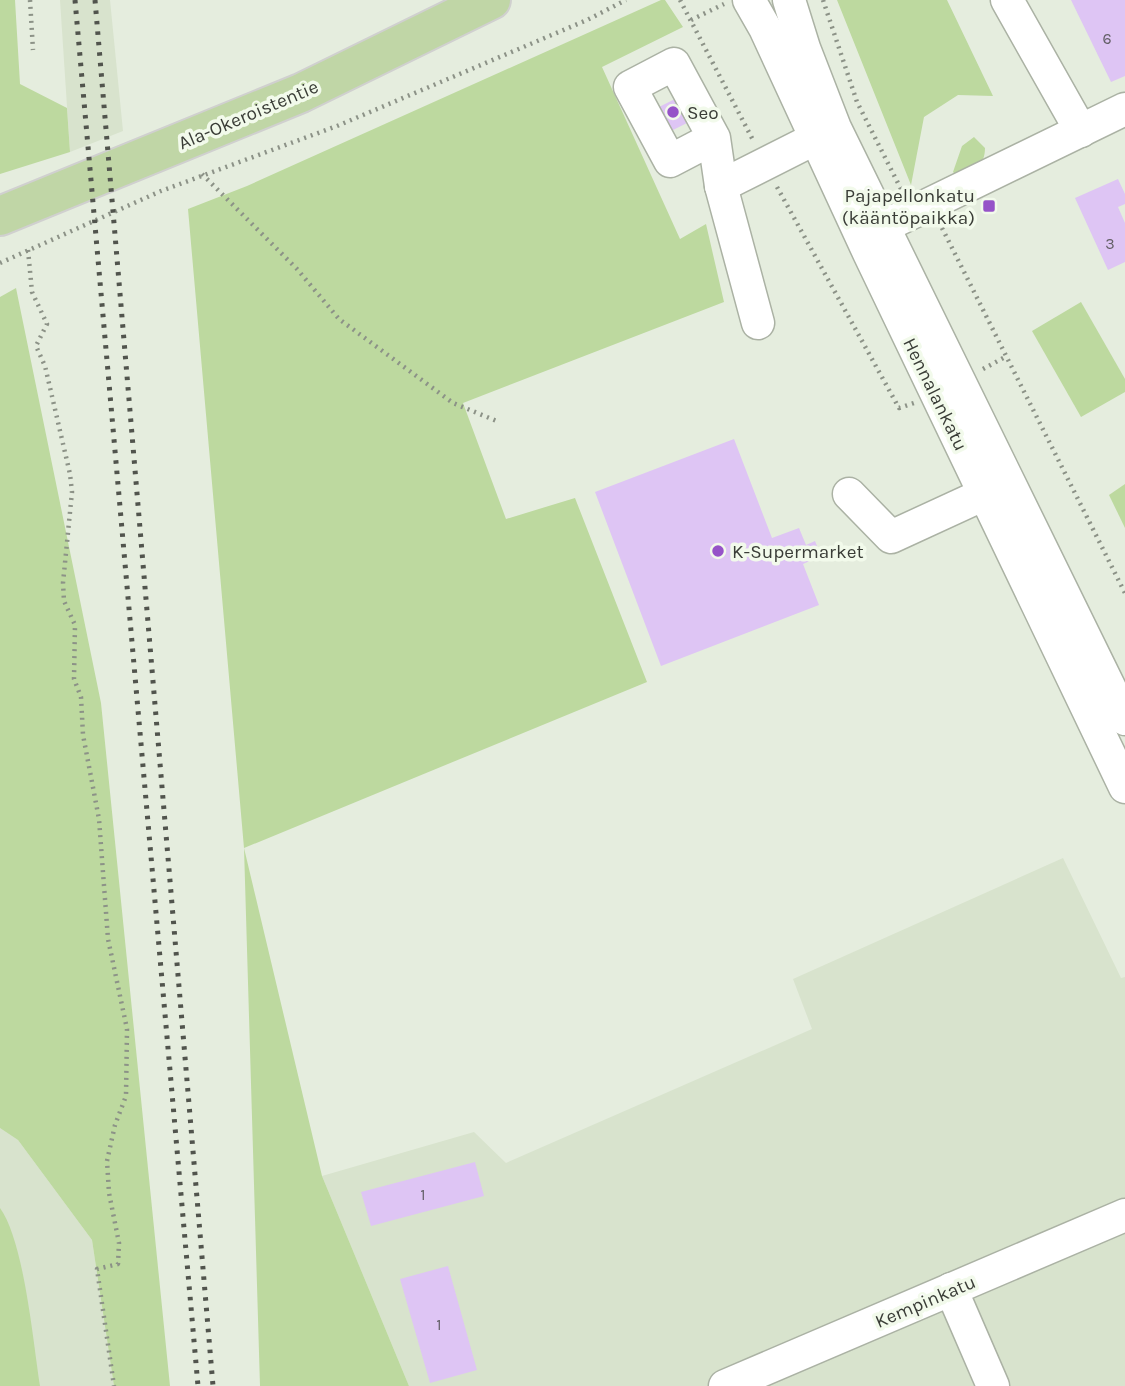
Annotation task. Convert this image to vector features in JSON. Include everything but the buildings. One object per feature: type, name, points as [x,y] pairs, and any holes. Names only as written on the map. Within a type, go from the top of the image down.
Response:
[{"type":"main road","name":"Ala-Okeroistentie","points":[[0,216],[301,93],[491,0]]},
{"type":"street","name":"Hennalankatu","points":[[748,0],[825,133],[997,489],[1125,787]]},
{"type":"street","name":"Hennalankatu","points":[[789,0],[825,133]]},
{"type":"street","points":[[1007,0],[1081,131]]},
{"type":"street","points":[[872,232],[1125,110]]},
{"type":"street","points":[[721,186],[825,133]]},
{"type":"street","points":[[714,138],[721,186],[758,323]]},
{"type":"street","name":"Hennalankatu","points":[[997,489],[1125,719]]},
{"type":"street","points":[[849,494],[891,537],[997,489]]},
{"type":"street","name":"Kempinkatu","points":[[725,1386],[1125,1215]]},
{"type":"street","points":[[951,1289],[993,1386]]},
{"type":"path","points":[[30,0],[33,50]]},
{"type":"path","points":[[0,263],[202,174],[337,127],[587,20],[626,0]]},
{"type":"path","points":[[680,0],[765,164],[899,408]]},
{"type":"path","points":[[691,20],[731,0]]},
{"type":"path","points":[[823,0],[857,102],[912,211],[921,228],[942,228],[1125,593]]},
{"type":"path","points":[[202,174],[297,269],[339,319],[453,403],[499,422]]},
{"type":"path","points":[[28,250],[32,292],[47,324],[36,346],[45,366],[48,392],[72,492],[63,583],[64,600],[75,625],[74,679],[81,696],[83,735],[99,819],[108,939],[127,1029],[126,1096],[115,1125],[107,1161],[109,1193],[119,1243],[118,1264],[97,1269],[114,1386]]},
{"type":"shaded area","points":[[60,0],[110,0],[123,131],[70,152]]},
{"type":"shaded area","points":[[1063,858],[1121,978],[1125,977],[1125,1386],[409,1386],[322,1176],[474,1132],[506,1163],[812,1029],[793,979]]},
{"type":"shaded area","points":[[0,1128],[18,1140],[92,1240],[114,1386],[0,1386]]},
{"type":"green space","points":[[0,0],[15,0],[20,84],[67,108],[70,152],[0,174]]},
{"type":"green space","points":[[665,0],[683,27],[602,67],[680,239],[706,224],[724,302],[463,403],[506,519],[575,498],[647,682],[244,848],[188,209],[247,186]]},
{"type":"green space","points":[[837,0],[947,0],[993,96],[958,95],[924,117],[911,185]]},
{"type":"green space","points":[[974,137],[985,148],[983,159],[977,166],[957,176],[953,172],[962,146]]},
{"type":"green space","points":[[16,288],[101,703],[170,1386],[114,1386],[92,1240],[18,1140],[0,1128],[0,297]]},
{"type":"green space","points":[[1081,302],[1125,379],[1125,392],[1081,417],[1032,331]]},
{"type":"green space","points":[[1125,484],[1125,528],[1109,495]]},
{"type":"green space","points":[[244,848],[322,1176],[409,1386],[260,1386]]},
{"type":"green space","points":[[0,1208],[8,1223],[21,1267],[40,1386],[0,1386]]},
{"type":"railway","points":[[75,0],[198,1386]]},
{"type":"railway","points":[[95,0],[213,1386]]},
{"type":"place","name":"Seo","points":[[673,112]]},
{"type":"place","name":"Pajapellonkatu (kääntöpaikka)","points":[[989,206]]},
{"type":"place","name":"K-Supermarket","points":[[718,551]]}]
